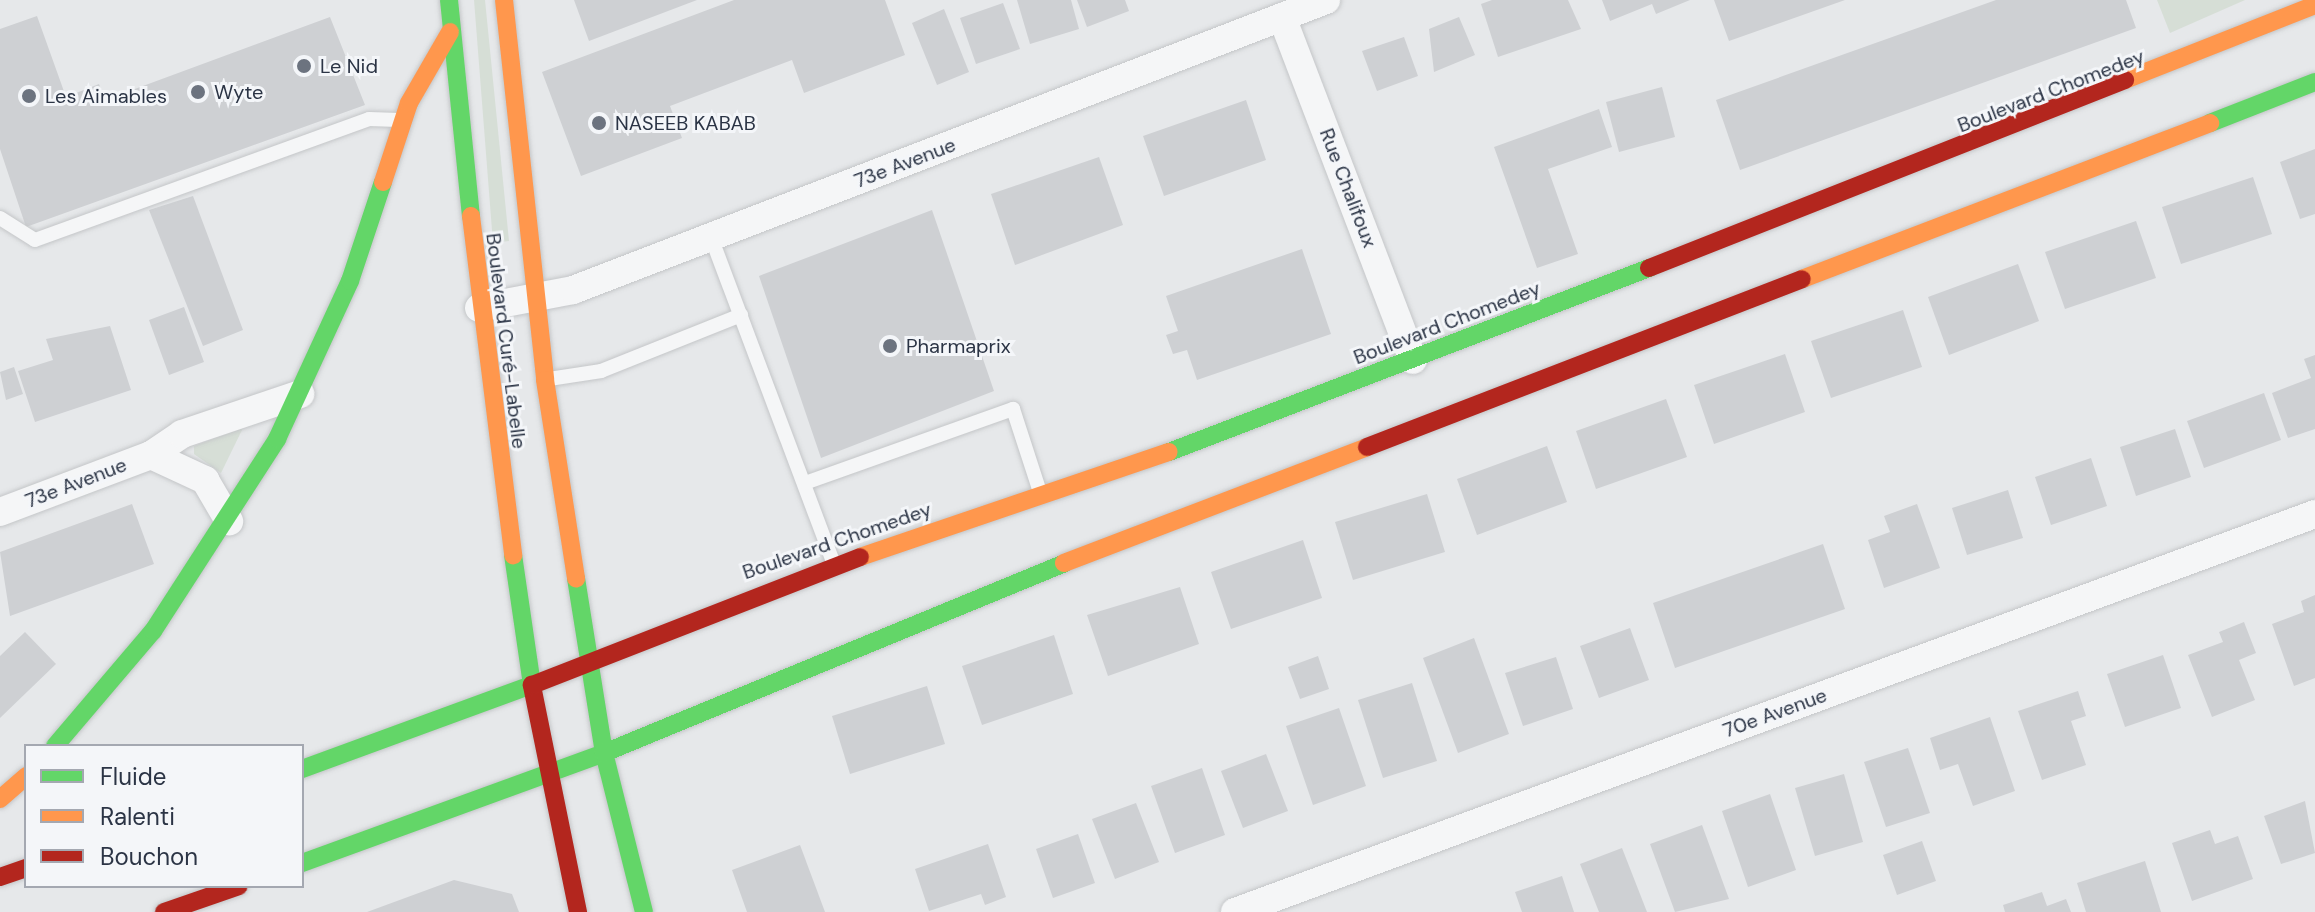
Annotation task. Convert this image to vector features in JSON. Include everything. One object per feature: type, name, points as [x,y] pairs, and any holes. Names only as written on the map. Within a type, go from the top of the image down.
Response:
[{"type":"street","name":"Boulevard Curé-Labelle","points":[[449,0],[479,308],[532,685],[546,773],[578,912]]},
{"type":"street","name":"Boulevard Curé-Labelle","points":[[504,0],[545,380],[587,662],[604,753],[644,912]]},
{"type":"street","name":"73e Avenue","points":[[479,308],[535,298],[711,237],[1326,0]]},
{"type":"street","name":"Boulevard Chomedey","points":[[587,662],[834,565],[1041,495],[1413,360],[2315,5]]},
{"type":"street","name":"Rue Chalifoux","points":[[1282,17],[1413,360]]},
{"type":"street","points":[[57,744],[153,631],[229,521],[300,394],[360,255],[404,121],[450,32]]},
{"type":"street","points":[[304,862],[604,753],[1075,559],[2315,82]]},
{"type":"street","name":"73e Avenue","points":[[0,512],[151,455],[182,434],[300,394]]},
{"type":"street","name":"73e Avenue","points":[[151,455],[205,480],[229,521]]},
{"type":"street","name":"70e Avenue","points":[[1235,912],[2315,514]]},
{"type":"street","points":[[304,768],[587,662]]},
{"type":"street","points":[[0,799],[24,778]]},
{"type":"street","points":[[0,877],[24,869]]},
{"type":"street","points":[[164,912],[233,888]]},
{"type":"lane","points":[[0,218],[35,240],[369,119],[404,121]]},
{"type":"lane","points":[[711,237],[834,565]]},
{"type":"lane","points":[[545,380],[601,371],[741,315]]},
{"type":"lane","points":[[805,483],[1013,409],[1041,495]]},
{"type":"shaded area","points":[[474,0],[485,0],[509,241],[493,243]]},
{"type":"shaded area","points":[[2157,0],[2245,0],[2170,33]]},
{"type":"shaded area","points":[[243,428],[221,473],[194,454],[194,446]]},
{"type":"building","points":[[574,0],[697,0],[589,41]]},
{"type":"building","points":[[734,0],[885,0],[905,55],[804,93],[792,60],[670,106],[682,138],[581,176],[542,72]]},
{"type":"building","points":[[1017,0],[1071,0],[1079,29],[1030,44]]},
{"type":"building","points":[[1077,0],[1125,0],[1129,11],[1087,27]]},
{"type":"building","points":[[1492,0],[1568,0],[1581,29],[1498,57],[1481,4]]},
{"type":"building","points":[[1602,0],[1690,0],[1656,14],[1652,4],[1610,21]]},
{"type":"building","points":[[1714,0],[1845,0],[1729,41]]},
{"type":"building","points":[[1996,0],[2126,0],[2136,28],[1740,170],[1716,100]]},
{"type":"building","points":[[1003,3],[1020,49],[976,64],[960,18]]},
{"type":"building","points":[[944,9],[969,72],[937,85],[912,23]]},
{"type":"building","points":[[37,16],[66,97],[99,84],[105,100],[330,17],[365,105],[26,227],[0,149],[0,29]]},
{"type":"building","points":[[1459,17],[1475,55],[1434,72],[1429,29]]},
{"type":"building","points":[[1404,37],[1418,76],[1377,91],[1362,51]]},
{"type":"building","points":[[1662,87],[1675,137],[1619,152],[1606,102]]},
{"type":"building","points":[[1246,100],[1266,160],[1164,196],[1143,136]]},
{"type":"building","points":[[1599,109],[1612,147],[1548,169],[1578,254],[1537,268],[1494,147]]},
{"type":"building","points":[[2315,149],[2315,214],[2300,219],[2280,162]]},
{"type":"building","points":[[1099,157],[1123,225],[1015,265],[991,194]]},
{"type":"building","points":[[2253,177],[2272,234],[2181,264],[2162,207]]},
{"type":"building","points":[[193,196],[243,330],[203,346],[149,210]]},
{"type":"building","points":[[932,210],[994,391],[821,458],[759,276]]},
{"type":"building","points":[[2136,221],[2156,278],[2065,309],[2045,252]]},
{"type":"building","points":[[1302,249],[1331,334],[1197,380],[1187,350],[1173,354],[1166,335],[1178,331],[1166,296]]},
{"type":"building","points":[[2018,264],[2039,321],[1949,355],[1928,297]]},
{"type":"building","points":[[184,307],[204,362],[169,375],[149,320]]},
{"type":"building","points":[[1903,310],[1922,367],[1831,398],[1811,341]]},
{"type":"building","points":[[110,326],[131,390],[35,422],[18,371],[53,360],[46,339]]},
{"type":"building","points":[[1785,354],[1805,412],[1714,444],[1694,385]]},
{"type":"building","points":[[2315,355],[2315,429],[2288,438],[2272,393],[2311,378],[2304,359]]},
{"type":"building","points":[[14,367],[23,394],[6,400],[0,372]]},
{"type":"building","points":[[2264,393],[2281,440],[2204,468],[2187,421]]},
{"type":"building","points":[[1666,399],[1687,457],[1596,489],[1576,431]]},
{"type":"building","points":[[2175,429],[2191,477],[2136,496],[2120,447]]},
{"type":"building","points":[[1547,446],[1567,502],[1477,535],[1457,479]]},
{"type":"building","points":[[2091,458],[2107,506],[2051,525],[2035,477]]},
{"type":"building","points":[[2008,490],[2023,538],[1967,555],[1952,508]]},
{"type":"building","points":[[1427,494],[1445,552],[1353,580],[1335,522]]},
{"type":"building","points":[[132,504],[154,564],[10,616],[0,552]]},
{"type":"building","points":[[1917,504],[1940,568],[1884,588],[1868,540],[1890,532],[1884,516]]},
{"type":"building","points":[[1303,540],[1322,598],[1231,629],[1211,572]]},
{"type":"building","points":[[1823,544],[1845,609],[1675,668],[1653,603]]},
{"type":"building","points":[[1180,587],[1199,644],[1108,676],[1087,615]]},
{"type":"building","points":[[2315,595],[2315,678],[2294,686],[2272,624],[2304,612],[2301,601]]},
{"type":"building","points":[[2244,622],[2256,653],[2239,660],[2255,700],[2212,717],[2188,655],[2223,642],[2219,632]]},
{"type":"building","points":[[1630,628],[1649,680],[1599,698],[1580,646]]},
{"type":"building","points":[[25,632],[56,664],[0,718],[0,656]]},
{"type":"building","points":[[1054,635],[1073,694],[982,725],[962,666]]},
{"type":"building","points":[[1474,638],[1509,734],[1458,753],[1423,658]]},
{"type":"building","points":[[2163,655],[2181,708],[2125,727],[2107,674]]},
{"type":"building","points":[[1318,656],[1329,689],[1300,699],[1288,667]]},
{"type":"building","points":[[1556,657],[1573,709],[1523,726],[1505,673]]},
{"type":"building","points":[[1412,683],[1437,761],[1383,778],[1358,700]]},
{"type":"building","points":[[927,686],[945,744],[850,774],[832,716]]},
{"type":"building","points":[[2078,691],[2086,716],[2071,721],[2086,765],[2042,780],[2018,711]]},
{"type":"building","points":[[1339,708],[1366,786],[1313,805],[1286,726]]},
{"type":"building","points":[[1990,717],[2015,791],[1973,806],[1958,764],[1940,770],[1930,738]]},
{"type":"building","points":[[1908,748],[1930,813],[1886,827],[1864,762]]},
{"type":"building","points":[[1266,754],[1288,811],[1243,828],[1221,771]]},
{"type":"building","points":[[1202,768],[1225,835],[1175,853],[1151,786]]},
{"type":"building","points":[[1844,774],[1863,842],[1815,856],[1795,788]]},
{"type":"building","points":[[1770,794],[1796,870],[1748,887],[1722,811]]},
{"type":"building","points":[[2305,801],[2315,853],[2281,864],[2264,816]]},
{"type":"building","points":[[1136,803],[1159,862],[1115,879],[1092,819]]},
{"type":"building","points":[[1702,825],[1729,899],[1675,912],[1650,844]]},
{"type":"building","points":[[2210,830],[2215,844],[2238,836],[2253,879],[2192,901],[2172,843]]},
{"type":"building","points":[[1078,834],[1095,883],[1053,898],[1036,849]]},
{"type":"building","points":[[1922,841],[1936,881],[1897,895],[1883,855]]},
{"type":"building","points":[[988,844],[1006,897],[985,905],[981,894],[929,911],[915,869]]},
{"type":"building","points":[[800,845],[825,912],[747,912],[732,870]]},
{"type":"building","points":[[1622,848],[1647,912],[1599,912],[1580,864]]},
{"type":"building","points":[[2145,861],[2161,912],[2086,912],[2077,883]]},
{"type":"building","points":[[1562,876],[1574,912],[1522,912],[1515,892]]},
{"type":"building","points":[[454,880],[512,894],[519,912],[367,912]]},
{"type":"building","points":[[2042,892],[2047,906],[2066,899],[2071,912],[2005,912],[2003,905]]},
{"type":"traffic: fast","points":[[449,0],[471,216]]},
{"type":"traffic: fast","points":[[2210,123],[2315,82]]},
{"type":"traffic: fast","points":[[57,744],[153,631],[277,439],[350,281],[383,182]]},
{"type":"traffic: fast","points":[[1169,452],[1649,268]]},
{"type":"traffic: fast","points":[[304,768],[532,685],[513,555]]},
{"type":"traffic: fast","points":[[644,912],[604,753],[1064,563]]},
{"type":"traffic: fast","points":[[304,862],[604,753],[576,579]]},
{"type":"traffic: slow","points":[[504,0],[545,380],[576,579]]},
{"type":"traffic: slow","points":[[2125,80],[2315,5]]},
{"type":"traffic: slow","points":[[383,182],[409,103],[450,32]]},
{"type":"traffic: slow","points":[[1802,279],[2210,123]]},
{"type":"traffic: slow","points":[[471,216],[513,555]]},
{"type":"traffic: slow","points":[[1064,563],[1367,447]]},
{"type":"traffic: slow","points":[[860,557],[1169,452]]},
{"type":"traffic: slow","points":[[0,799],[24,778]]},
{"type":"traffic: jam","points":[[1649,268],[2125,80]]},
{"type":"traffic: jam","points":[[1367,447],[1802,279]]},
{"type":"traffic: jam","points":[[578,912],[532,685],[860,557]]},
{"type":"traffic: jam","points":[[0,877],[24,869]]},
{"type":"traffic: jam","points":[[164,912],[233,888]]},
{"type":"place","name":"Le Nid","points":[[304,66]]},
{"type":"place","name":"Wyte","points":[[198,92]]},
{"type":"place","name":"Les Aimables","points":[[29,96]]},
{"type":"place","name":"NASEEB KABAB","points":[[599,123]]},
{"type":"place","name":"Pharmaprix","points":[[890,346]]}]
